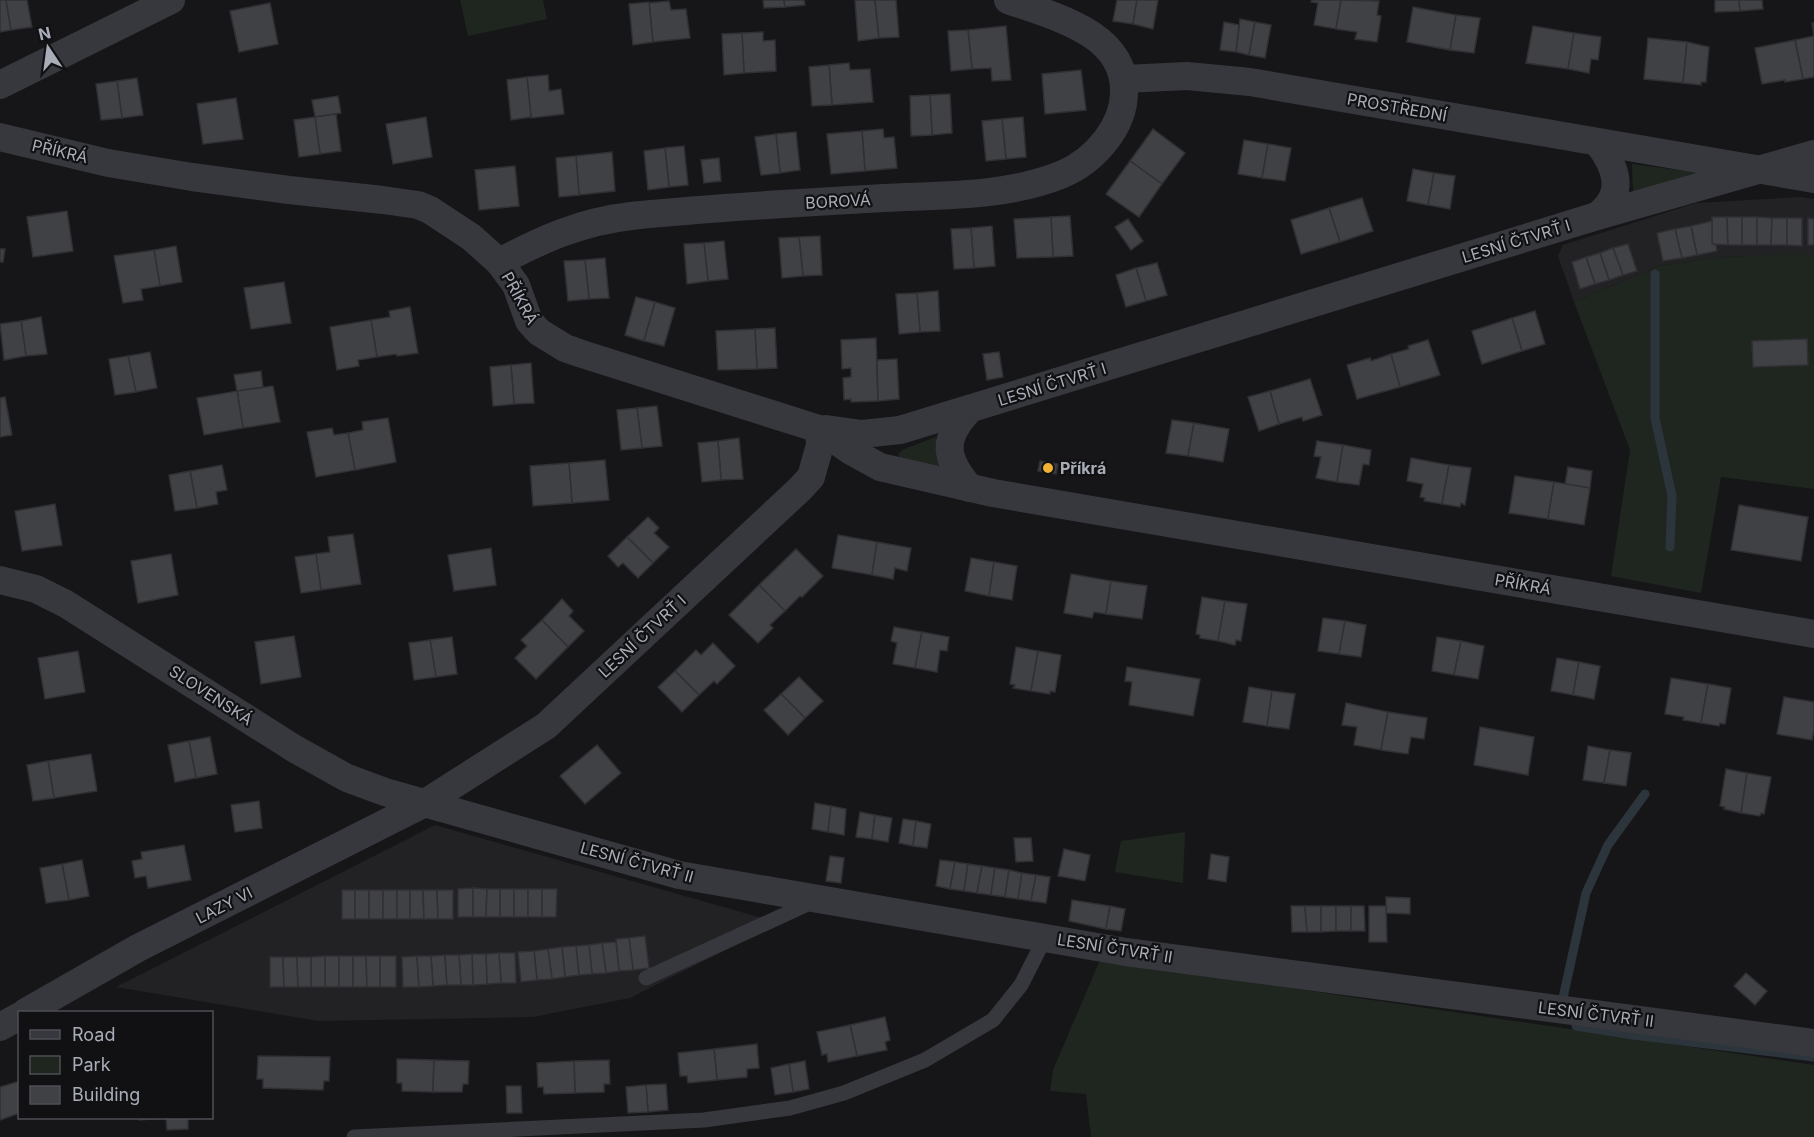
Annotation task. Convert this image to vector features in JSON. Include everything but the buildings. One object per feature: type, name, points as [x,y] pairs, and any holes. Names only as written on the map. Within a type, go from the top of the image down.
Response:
[{"type":"street","points":[[0,85],[171,0]]},
{"type":"street","points":[[1008,0],[1070,23],[1098,39],[1115,56],[1124,79]]},
{"type":"street","name":"PROSTŘEDNÍ","points":[[1124,79],[1187,76],[1250,82],[1814,179]]},
{"type":"street","name":"BOROVÁ","points":[[499,262],[560,232],[585,224],[629,216],[804,202],[1008,191],[1047,180],[1066,173],[1084,161],[1111,134],[1122,107],[1125,92],[1124,79]]},
{"type":"street","name":"PŘÍKRÁ","points":[[0,138],[108,163],[192,177],[383,200],[418,206],[436,212],[471,237],[499,262],[516,285],[529,321],[539,332],[565,348],[819,429],[880,467],[970,488],[1814,634]]},
{"type":"street","points":[[1597,216],[1607,209],[1614,198],[1616,189],[1616,180],[1608,155],[1598,142]]},
{"type":"street","name":"LESNÍ ČTVRŤ I","points":[[425,803],[546,726],[800,489],[811,477],[820,445],[819,429],[862,434],[900,430],[1597,216],[1814,154]]},
{"type":"street","points":[[969,410],[957,423],[950,439],[950,457],[957,473],[970,488]]},
{"type":"street","name":"SLOVENSKÁ","points":[[0,580],[36,589],[66,604],[295,749],[347,778],[425,803]]},
{"type":"street","name":"LESNÍ ČTVRŤ II","points":[[425,803],[678,875],[1126,952],[1814,1043]]},
{"type":"street","name":"LAZY VI","points":[[28,1011],[138,948],[425,803]]},
{"type":"street","points":[[0,1027],[18,1017]]},
{"type":"lane","points":[[646,978],[819,899]]},
{"type":"lane","points":[[354,1137],[704,1120],[790,1108],[844,1093],[925,1060],[993,1020],[1021,985],[1045,938]]},
{"type":"shaded area","points":[[1800,197],[1814,199],[1814,254],[1724,257],[1659,266],[1574,302],[1558,256],[1563,245],[1696,203]]},
{"type":"shaded area","points":[[435,825],[780,923],[630,998],[533,1017],[318,1021],[116,987]]},
{"type":"green space","points":[[460,0],[543,0],[547,19],[468,36]]},
{"type":"green space","points":[[1632,164],[1702,173],[1633,194]]},
{"type":"green space","points":[[1814,254],[1814,489],[1721,477],[1701,593],[1611,576],[1630,450],[1574,302],[1659,266],[1723,257]]},
{"type":"green space","points":[[936,437],[940,448],[940,467],[902,460],[898,454],[904,449]]},
{"type":"green space","points":[[1185,832],[1183,883],[1115,872],[1121,841]]},
{"type":"green space","points":[[1100,960],[1814,1065],[1814,1137],[1091,1137],[1086,1094],[1050,1091],[1053,1070]]},
{"type":"waterway","points":[[1655,274],[1655,418],[1672,496],[1670,547]]},
{"type":"waterway","points":[[1561,1007],[1586,893],[1608,845],[1645,794]]},
{"type":"waterway","points":[[1576,1026],[1814,1057]]},
{"type":"place","name":"Příkrá","points":[[1048,468]]}]
